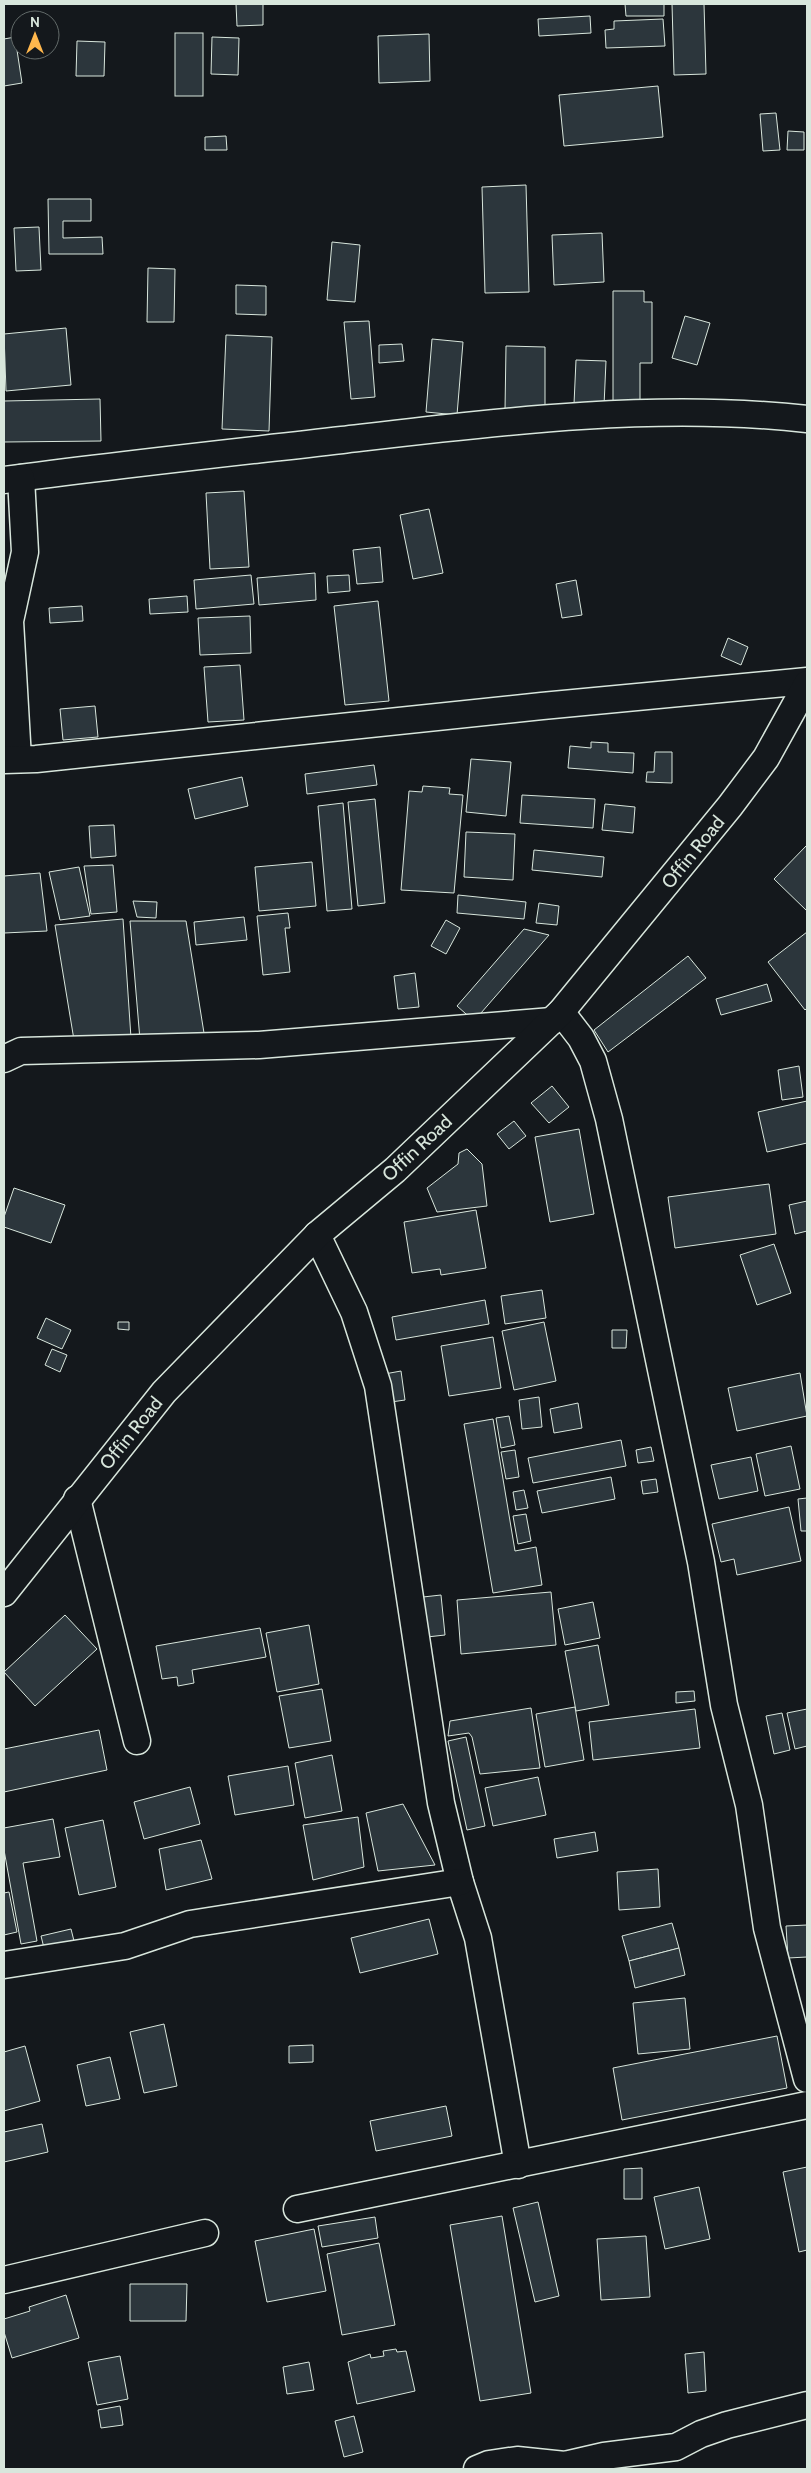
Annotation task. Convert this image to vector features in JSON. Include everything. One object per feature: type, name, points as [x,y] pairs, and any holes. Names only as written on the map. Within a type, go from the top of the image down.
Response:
[{"type":"street","points":[[807,419],[696,413],[606,415],[478,424],[12,479],[25,552],[10,621],[11,760],[36,759],[532,707],[807,682]]},
{"type":"street","name":"Offin Road","points":[[4,1593],[164,1392],[317,1235],[395,1170],[556,1016],[730,806],[766,758],[807,682]]},
{"type":"street","points":[[4,1059],[21,1051],[259,1045],[556,1016],[581,1038],[593,1061],[609,1119],[701,1562],[724,1705],[749,1805],[767,1928],[807,2079]]},
{"type":"street","points":[[317,1235],[354,1312],[378,1386],[441,1803],[460,1882],[478,1938],[518,2166]]},
{"type":"street","points":[[77,1499],[137,1740]]},
{"type":"street","points":[[4,1965],[125,1946],[190,1924],[460,1882]]},
{"type":"street","points":[[297,2209],[518,2166],[807,2105]]},
{"type":"street","points":[[4,2280],[205,2233]]},
{"type":"street","points":[[477,2469],[489,2464],[517,2460],[565,2465],[604,2456],[676,2447],[701,2434],[727,2425],[807,2405]]},
{"type":"building","points":[[236,4],[263,4],[263,25],[237,26]]},
{"type":"building","points":[[625,4],[664,4],[664,16],[626,16]]},
{"type":"building","points":[[672,4],[704,4],[706,74],[674,75]]},
{"type":"building","points":[[590,16],[591,33],[539,36],[538,19]]},
{"type":"building","points":[[663,19],[665,46],[606,48],[605,30],[614,29],[614,21]]},
{"type":"building","points":[[175,33],[203,33],[203,96],[175,96]]},
{"type":"building","points":[[429,34],[430,81],[379,83],[378,36]]},
{"type":"building","points":[[212,37],[239,38],[238,75],[211,74]]},
{"type":"building","points":[[10,38],[10,60],[18,60],[22,83],[4,86],[4,39]]},
{"type":"building","points":[[77,41],[105,42],[104,76],[76,76]]},
{"type":"building","points":[[658,86],[663,137],[564,146],[559,95]]},
{"type":"building","points":[[776,113],[780,150],[763,151],[760,114]]},
{"type":"building","points":[[788,131],[804,132],[804,150],[787,150]]},
{"type":"building","points":[[226,136],[227,150],[205,150],[205,137]]},
{"type":"building","points":[[526,185],[529,292],[485,293],[482,187]]},
{"type":"building","points":[[48,199],[91,199],[91,221],[63,221],[63,238],[102,237],[103,254],[49,254]]},
{"type":"building","points":[[39,227],[41,270],[16,271],[14,228]]},
{"type":"building","points":[[602,233],[604,282],[554,285],[552,235]]},
{"type":"building","points":[[332,242],[360,245],[355,302],[327,300]]},
{"type":"building","points":[[148,268],[175,269],[174,322],[147,322]]},
{"type":"building","points":[[236,285],[266,286],[266,315],[236,314]]},
{"type":"building","points":[[613,291],[644,291],[644,302],[652,302],[652,363],[640,363],[640,406],[613,406]]},
{"type":"building","points":[[685,316],[710,323],[697,365],[672,358]]},
{"type":"building","points":[[369,321],[375,397],[351,399],[344,322]]},
{"type":"building","points":[[66,328],[71,385],[6,391],[4,334]]},
{"type":"building","points":[[226,335],[272,337],[269,431],[222,429]]},
{"type":"building","points":[[432,339],[463,342],[457,415],[426,412]]},
{"type":"building","points":[[402,344],[404,361],[379,363],[379,345]]},
{"type":"building","points":[[506,346],[545,347],[545,411],[505,410]]},
{"type":"building","points":[[576,360],[606,361],[604,406],[574,404]]},
{"type":"building","points":[[100,399],[101,441],[4,442],[4,401]]},
{"type":"building","points":[[244,491],[249,567],[210,569],[206,493]]},
{"type":"building","points":[[429,509],[443,573],[413,579],[400,515]]},
{"type":"building","points":[[380,547],[383,582],[357,584],[353,550]]},
{"type":"building","points":[[315,573],[316,600],[259,605],[257,578]]},
{"type":"building","points":[[251,575],[254,604],[196,609],[194,580]]},
{"type":"building","points":[[349,575],[350,591],[328,593],[327,576]]},
{"type":"building","points":[[576,580],[582,615],[562,618],[556,584]]},
{"type":"building","points":[[187,596],[188,612],[150,614],[149,599]]},
{"type":"building","points":[[378,601],[389,701],[345,705],[334,606]]},
{"type":"building","points":[[82,606],[83,621],[50,623],[49,608]]},
{"type":"building","points":[[250,616],[251,653],[200,655],[198,618]]},
{"type":"building","points":[[728,638],[748,647],[741,665],[721,656]]},
{"type":"building","points":[[240,665],[244,720],[208,722],[204,667]]},
{"type":"building","points":[[95,706],[98,737],[63,740],[60,709]]},
{"type":"building","points":[[591,742],[608,743],[608,752],[634,753],[633,773],[568,768],[570,746],[591,748]]},
{"type":"building","points":[[655,752],[672,752],[672,783],[646,782],[647,772],[654,772]]},
{"type":"building","points":[[471,759],[511,762],[506,816],[466,812]]},
{"type":"building","points":[[374,765],[377,785],[307,794],[305,774]]},
{"type":"building","points":[[242,777],[248,806],[195,819],[188,789]]},
{"type":"building","points":[[423,786],[450,788],[449,794],[463,795],[454,893],[401,890],[409,791],[422,792]]},
{"type":"building","points":[[522,795],[595,799],[593,828],[520,823]]},
{"type":"building","points":[[375,799],[385,903],[358,906],[348,802]]},
{"type":"building","points":[[343,803],[352,909],[327,911],[318,806]]},
{"type":"building","points":[[605,804],[635,807],[633,833],[602,830]]},
{"type":"building","points":[[114,825],[116,856],[91,858],[89,826]]},
{"type":"building","points":[[466,832],[515,834],[513,880],[464,877]]},
{"type":"building","points":[[807,845],[807,911],[774,879]]},
{"type":"building","points":[[534,850],[604,857],[602,877],[532,870]]},
{"type":"building","points":[[312,862],[316,906],[259,911],[255,867]]},
{"type":"building","points":[[113,865],[117,912],[91,914],[84,866]]},
{"type":"building","points":[[79,867],[90,916],[60,920],[49,872]]},
{"type":"building","points":[[40,873],[47,931],[4,933],[4,876]]},
{"type":"building","points":[[458,895],[526,902],[524,919],[457,913]]},
{"type":"building","points":[[133,901],[157,902],[156,918],[137,917]]},
{"type":"building","points":[[539,903],[559,906],[557,925],[536,923]]},
{"type":"building","points":[[288,913],[290,928],[285,928],[290,972],[263,975],[257,916]]},
{"type":"building","points":[[244,917],[247,940],[196,945],[194,922]]},
{"type":"building","points":[[123,919],[131,1038],[74,1040],[55,925]]},
{"type":"building","points":[[446,920],[460,928],[446,954],[431,946]]},
{"type":"building","points":[[130,921],[186,921],[204,1033],[140,1040]]},
{"type":"building","points":[[524,929],[549,935],[474,1021],[457,1006]]},
{"type":"building","points":[[807,932],[807,1008],[805,1010],[768,962]]},
{"type":"building","points":[[688,956],[706,978],[608,1052],[594,1030]]},
{"type":"building","points":[[415,973],[419,1007],[398,1009],[394,976]]},
{"type":"building","points":[[767,984],[772,1001],[721,1015],[716,999]]},
{"type":"building","points":[[799,1066],[803,1097],[782,1100],[778,1070]]},
{"type":"building","points":[[552,1086],[569,1107],[549,1123],[531,1103]]},
{"type":"building","points":[[807,1101],[807,1143],[767,1152],[758,1112]]},
{"type":"building","points":[[514,1121],[526,1136],[509,1149],[497,1134]]},
{"type":"building","points":[[579,1129],[594,1214],[550,1222],[535,1137]]},
{"type":"building","points":[[467,1149],[482,1164],[487,1206],[437,1212],[427,1188],[458,1164],[459,1153]]},
{"type":"building","points":[[769,1184],[776,1234],[675,1248],[668,1197]]},
{"type":"building","points":[[14,1188],[65,1205],[51,1243],[4,1227],[4,1217]]},
{"type":"building","points":[[807,1201],[807,1231],[795,1234],[789,1205]]},
{"type":"building","points":[[476,1210],[486,1268],[441,1275],[440,1269],[412,1273],[404,1222]]},
{"type":"building","points":[[774,1244],[791,1293],[757,1305],[740,1255]]},
{"type":"building","points":[[542,1290],[546,1318],[505,1324],[501,1296]]},
{"type":"building","points":[[485,1300],[489,1324],[396,1340],[392,1317]]},
{"type":"building","points":[[46,1318],[71,1330],[62,1349],[37,1338]]},
{"type":"building","points":[[118,1322],[129,1322],[129,1330],[118,1329]]},
{"type":"building","points":[[544,1322],[556,1381],[514,1390],[502,1331]]},
{"type":"building","points":[[612,1330],[627,1330],[626,1348],[612,1348]]},
{"type":"building","points":[[493,1337],[501,1388],[449,1396],[441,1346]]},
{"type":"building","points":[[52,1349],[67,1355],[60,1372],[45,1365]]},
{"type":"building","points":[[401,1371],[405,1400],[384,1403],[379,1375]]},
{"type":"building","points":[[800,1373],[807,1416],[737,1431],[728,1388]]},
{"type":"building","points":[[539,1397],[542,1427],[522,1429],[519,1400]]},
{"type":"building","points":[[578,1403],[582,1428],[554,1433],[550,1409]]},
{"type":"building","points":[[509,1416],[515,1445],[501,1448],[496,1418]]},
{"type":"building","points":[[493,1419],[515,1551],[536,1547],[542,1585],[493,1593],[464,1424]]},
{"type":"building","points":[[621,1440],[626,1466],[533,1483],[528,1458]]},
{"type":"building","points":[[791,1446],[800,1489],[765,1496],[756,1454]]},
{"type":"building","points":[[651,1447],[654,1461],[638,1463],[636,1450]]},
{"type":"building","points":[[515,1450],[519,1477],[506,1479],[501,1452]]},
{"type":"building","points":[[751,1457],[758,1491],[719,1499],[711,1465]]},
{"type":"building","points":[[611,1477],[615,1499],[542,1513],[537,1491]]},
{"type":"building","points":[[656,1479],[658,1492],[643,1494],[641,1481]]},
{"type":"building","points":[[524,1490],[528,1508],[516,1510],[513,1492]]},
{"type":"building","points":[[807,1498],[807,1531],[801,1531],[798,1499]]},
{"type":"building","points":[[789,1507],[801,1561],[737,1575],[734,1559],[721,1562],[712,1524]]},
{"type":"building","points":[[526,1514],[531,1541],[518,1544],[513,1516]]},
{"type":"building","points":[[551,1592],[556,1645],[461,1654],[457,1600]]},
{"type":"building","points":[[441,1595],[445,1635],[427,1637],[423,1597]]},
{"type":"building","points":[[593,1602],[600,1638],[565,1645],[558,1609]]},
{"type":"building","points":[[65,1615],[97,1649],[35,1706],[4,1672]]},
{"type":"building","points":[[309,1625],[319,1684],[277,1692],[266,1633]]},
{"type":"building","points":[[260,1628],[266,1657],[192,1670],[194,1683],[178,1686],[177,1677],[162,1679],[156,1646]]},
{"type":"building","points":[[598,1645],[609,1705],[576,1711],[565,1651]]},
{"type":"building","points":[[322,1689],[331,1741],[289,1748],[279,1696]]},
{"type":"building","points":[[694,1691],[695,1701],[676,1703],[676,1692]]},
{"type":"building","points":[[575,1707],[584,1760],[545,1767],[536,1714]]},
{"type":"building","points":[[531,1708],[540,1768],[480,1774],[472,1737],[469,1733],[448,1736],[450,1721]]},
{"type":"building","points":[[695,1709],[700,1748],[593,1760],[589,1722]]},
{"type":"building","points":[[807,1709],[807,1746],[795,1749],[787,1713]]},
{"type":"building","points":[[782,1713],[790,1750],[774,1754],[766,1716]]},
{"type":"building","points":[[99,1730],[107,1770],[4,1792],[4,1749]]},
{"type":"building","points":[[466,1737],[485,1826],[467,1830],[448,1741]]},
{"type":"building","points":[[332,1755],[342,1811],[305,1818],[295,1763]]},
{"type":"building","points":[[288,1766],[294,1805],[235,1815],[228,1776]]},
{"type":"building","points":[[538,1777],[546,1815],[493,1826],[485,1788]]},
{"type":"building","points":[[190,1787],[200,1824],[144,1839],[134,1802]]},
{"type":"building","points":[[403,1804],[435,1865],[378,1871],[366,1813]]},
{"type":"building","points":[[358,1817],[364,1867],[313,1880],[303,1825]]},
{"type":"building","points":[[53,1819],[60,1857],[23,1863],[37,1941],[21,1944],[4,1850],[4,1828]]},
{"type":"building","points":[[103,1820],[116,1887],[79,1895],[65,1828]]},
{"type":"building","points":[[595,1832],[598,1851],[557,1858],[554,1839]]},
{"type":"building","points":[[201,1840],[212,1879],[166,1890],[159,1849]]},
{"type":"building","points":[[658,1869],[660,1907],[619,1910],[617,1872]]},
{"type":"building","points":[[9,1892],[17,1932],[4,1935],[4,1893]]},
{"type":"building","points":[[429,1919],[438,1954],[360,1973],[351,1938]]},
{"type":"building","points":[[672,1923],[679,1948],[629,1961],[622,1936]]},
{"type":"building","points":[[807,1925],[807,1957],[788,1958],[786,1926]]},
{"type":"building","points":[[71,1929],[75,1945],[45,1952],[41,1936]]},
{"type":"building","points":[[679,1948],[685,1975],[635,1988],[629,1961]]},
{"type":"building","points":[[685,1998],[690,2049],[638,2054],[633,2003]]},
{"type":"building","points":[[164,2024],[177,2086],[144,2093],[130,2032]]},
{"type":"building","points":[[777,2036],[787,2088],[622,2120],[613,2068]]},
{"type":"building","points":[[313,2045],[313,2062],[289,2063],[289,2046]]},
{"type":"building","points":[[25,2046],[40,2101],[4,2111],[4,2052]]},
{"type":"building","points":[[110,2057],[120,2099],[86,2106],[77,2065]]},
{"type":"building","points":[[446,2106],[452,2136],[376,2151],[370,2121]]},
{"type":"building","points":[[42,2124],[48,2152],[4,2162],[4,2132]]},
{"type":"building","points":[[807,2167],[807,2250],[799,2252],[783,2172]]},
{"type":"building","points":[[642,2168],[642,2199],[624,2199],[624,2169]]},
{"type":"building","points":[[699,2187],[710,2239],[665,2249],[654,2197]]},
{"type":"building","points":[[538,2202],[559,2296],[535,2302],[513,2208]]},
{"type":"building","points":[[502,2216],[531,2393],[480,2401],[450,2225]]},
{"type":"building","points":[[375,2217],[378,2238],[322,2247],[318,2226]]},
{"type":"building","points":[[314,2229],[326,2291],[267,2302],[255,2241]]},
{"type":"building","points":[[646,2236],[650,2297],[601,2300],[597,2239]]},
{"type":"building","points":[[379,2243],[395,2325],[342,2335],[327,2254]]},
{"type":"building","points":[[130,2284],[187,2284],[186,2321],[130,2321]]},
{"type":"building","points":[[66,2295],[79,2338],[12,2358],[4,2332],[4,2319],[30,2311],[29,2307]]},
{"type":"building","points":[[396,2349],[397,2352],[406,2351],[415,2391],[357,2404],[348,2362],[370,2354],[371,2358],[384,2356],[383,2351]]},
{"type":"building","points":[[704,2352],[706,2391],[688,2393],[685,2354]]},
{"type":"building","points":[[120,2356],[128,2399],[97,2405],[88,2362]]},
{"type":"building","points":[[309,2362],[314,2390],[287,2394],[283,2367]]},
{"type":"building","points":[[120,2406],[123,2425],[101,2428],[98,2410]]},
{"type":"building","points":[[354,2416],[363,2452],[344,2457],[335,2421]]}]
